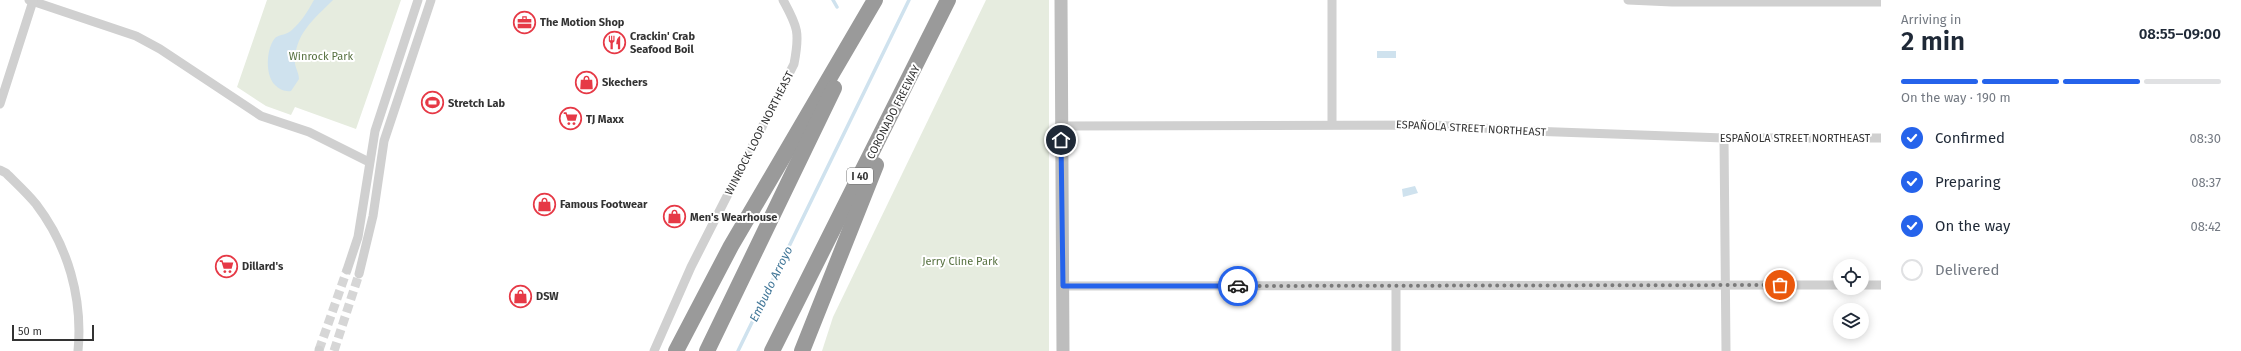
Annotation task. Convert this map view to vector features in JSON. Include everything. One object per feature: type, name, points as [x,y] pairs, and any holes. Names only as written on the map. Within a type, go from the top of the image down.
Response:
[{"type":"highway","points":[[676,351],[731,246],[875,0]]},
{"type":"highway","points":[[707,351],[875,0]]},
{"type":"highway","name":"CORONADO FREEWAY","points":[[772,351],[948,0]]},
{"type":"highway","points":[[802,351],[907,84]]},
{"type":"street","points":[[347,270],[358,237],[375,131],[418,0]]},
{"type":"street","points":[[359,274],[373,216],[384,141],[431,0]]},
{"type":"street","name":"WINROCK LOOP NORTHEAST","points":[[654,351],[691,267],[794,64],[799,41],[794,19],[783,0]]},
{"type":"street","points":[[1061,0],[1063,351]]},
{"type":"street","points":[[1332,0],[1332,124]]},
{"type":"street","points":[[1628,0],[1672,2],[1881,2]]},
{"type":"street","points":[[0,104],[31,1],[136,36],[160,49],[261,116],[316,135],[369,162]]},
{"type":"street","name":"ESPAÑOLA STREET NORTHEAST","points":[[1061,126],[1332,124],[1434,125],[1530,131],[1724,138],[1881,138]]},
{"type":"street","points":[[1724,138],[1726,351]]},
{"type":"street","points":[[0,170],[6,172],[35,203],[51,227],[65,254],[78,305],[78,351]]},
{"type":"street","points":[[362,210],[373,216]]},
{"type":"street","points":[[1063,286],[1396,287],[1833,285]]},
{"type":"street","points":[[1869,285],[1881,285]]},
{"type":"street","points":[[1396,287],[1396,351]]},
{"type":"green space","name":"Winrock Park","points":[[267,0],[401,0],[356,129],[295,107],[291,115],[266,106],[237,87]]},
{"type":"green space","name":"Jerry Cline Park","points":[[986,0],[1049,0],[1049,351],[822,351],[833,317]]},
{"type":"water","points":[[314,0],[333,0],[306,28],[298,44],[296,53],[295,64],[299,79],[291,91],[284,91],[272,81],[268,69],[268,55],[275,38],[290,32],[307,12]]},
{"type":"water","points":[[1377,51],[1396,51],[1396,58],[1377,58]]},
{"type":"water","points":[[1415,186],[1418,193],[1403,197],[1402,189]]},
{"type":"waterway","name":"Embudo Arroyo","points":[[833,0],[837,7]]},
{"type":"waterway","name":"Embudo Arroyo","points":[[738,351],[909,0]]},
{"type":"tunnel","points":[[319,350],[347,270]]},
{"type":"tunnel","points":[[334,351],[359,274]]},
{"type":"way so far","points":[[1238,286],[1411,287],[1780,285]]},
{"type":"place","name":"The Motion Shop","points":[[524,22]]},
{"type":"place","name":"Crackin' Crab Seafood Boil","points":[[614,42]]},
{"type":"place","name":"Skechers","points":[[586,82]]},
{"type":"place","name":"Stretch Lab","points":[[433,103]]},
{"type":"place","name":"TJ Maxx","points":[[571,119]]},
{"type":"place","name":"Famous Footwear","points":[[545,204]]},
{"type":"place","name":"Men's Wearhouse","points":[[675,217]]},
{"type":"place","name":"Dillard's","points":[[227,266]]},
{"type":"place","name":"DSW","points":[[520,296]]},
{"type":"route","points":[[1061,140],[1063,286],[1238,286]]}]
